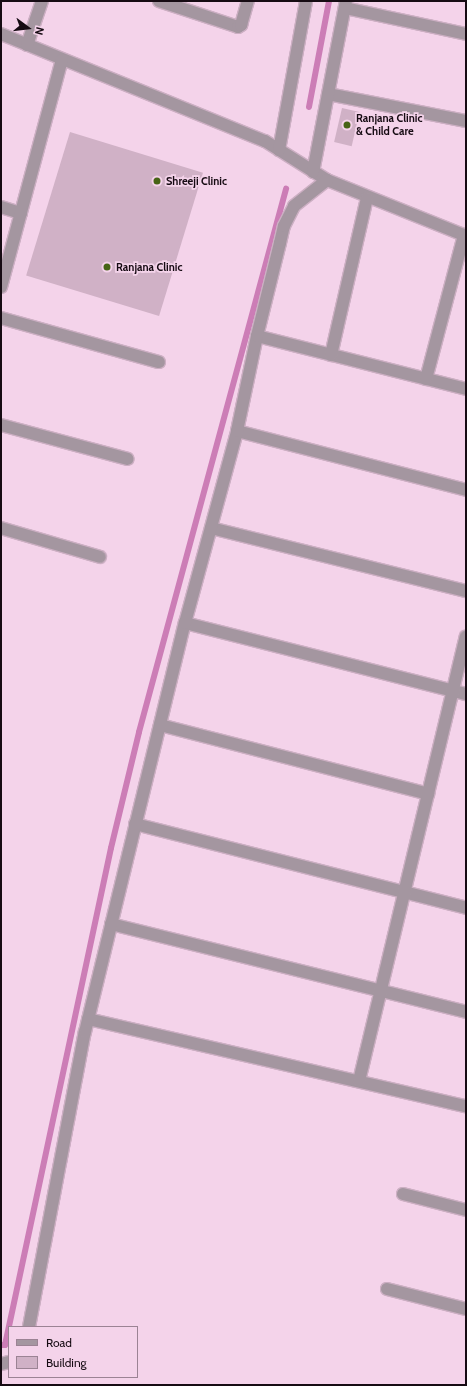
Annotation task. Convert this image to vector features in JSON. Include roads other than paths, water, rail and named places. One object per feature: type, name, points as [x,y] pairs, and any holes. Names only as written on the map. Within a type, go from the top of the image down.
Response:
[{"type":"street","points":[[27,45],[42,1]]},
{"type":"street","points":[[159,1],[238,27],[241,25],[248,1]]},
{"type":"street","points":[[279,150],[306,1]]},
{"type":"street","points":[[313,172],[345,4],[466,34]]},
{"type":"street","points":[[1,34],[264,141],[327,180],[367,198],[465,235],[426,379]]},
{"type":"street","points":[[1,287],[62,60]]},
{"type":"street","points":[[328,94],[466,121]]},
{"type":"street","points":[[29,1326],[88,1019],[185,623],[237,431],[257,336],[284,226],[290,213],[301,200],[327,180]]},
{"type":"street","points":[[331,355],[367,198]]},
{"type":"street","points":[[1,207],[21,213]]},
{"type":"street","points":[[1,318],[159,362]]},
{"type":"street","points":[[257,336],[466,389]]},
{"type":"street","points":[[1,425],[128,459]]},
{"type":"street","points":[[237,431],[466,490]]},
{"type":"street","points":[[1,528],[100,557]]},
{"type":"street","points":[[211,528],[466,591]]},
{"type":"street","points":[[185,623],[466,694]]},
{"type":"street","points":[[359,1081],[466,637]]},
{"type":"street","points":[[160,725],[428,794]]},
{"type":"street","points":[[135,824],[466,908]]},
{"type":"street","points":[[111,924],[466,1012]]},
{"type":"street","points":[[88,1019],[466,1106]]},
{"type":"street","points":[[403,1194],[466,1210]]},
{"type":"street","points":[[387,1289],[466,1309]]},
{"type":"waterway","points":[[309,107],[329,1]]},
{"type":"waterway","points":[[9,1326],[111,848],[139,732],[286,189]]},
{"type":"waterway","points":[[1,1345],[5,1345],[8,1331]]},
{"type":"place","name":"Ranjana Clinic & Child Care","points":[[347,125]]},
{"type":"place","name":"Shreeji Clinic","points":[[157,181]]},
{"type":"place","name":"Ranjana Clinic","points":[[107,267]]}]
